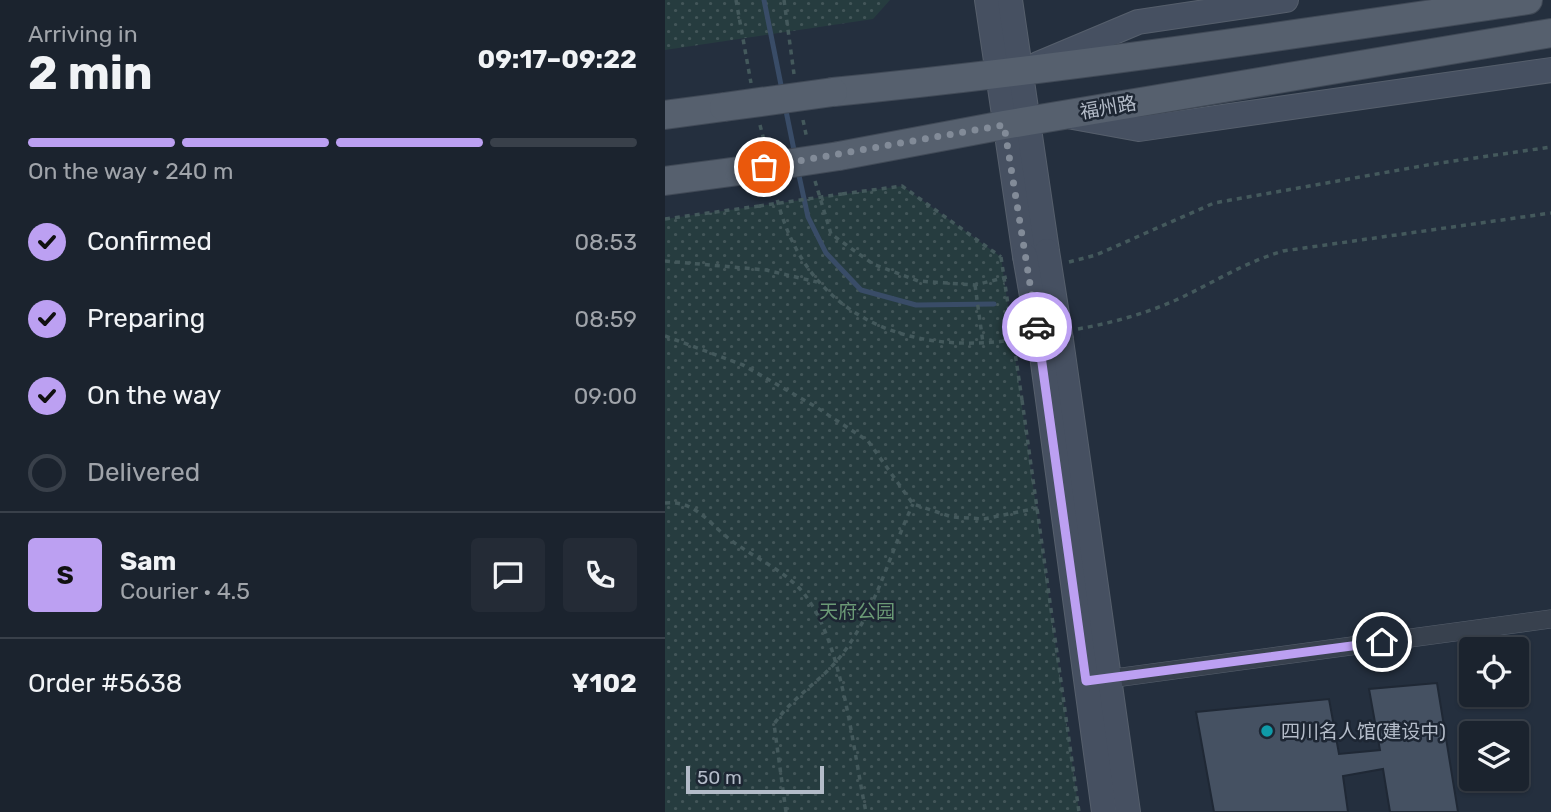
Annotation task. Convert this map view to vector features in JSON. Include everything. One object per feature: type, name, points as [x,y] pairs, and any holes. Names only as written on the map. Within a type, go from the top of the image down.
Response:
[{"type":"main road","points":[[673,113],[1135,58],[1528,0]]},
{"type":"main road","name":"福州路","points":[[665,183],[839,156],[1004,125],[1551,33]]},
{"type":"street","points":[[988,0],[1009,73],[1029,261]]},
{"type":"street","points":[[1010,0],[1009,73],[1004,125],[1029,261],[1050,339],[1097,680],[1104,812]]},
{"type":"street","points":[[1009,73],[1138,22],[1286,0]]},
{"type":"street","points":[[1062,115],[1139,129],[1551,70]]},
{"type":"street","points":[[1097,680],[1551,620]]},
{"type":"street","points":[[1097,680],[1128,812]]},
{"type":"path","points":[[784,0],[795,81]]},
{"type":"path","points":[[803,119],[807,144]]},
{"type":"path","points":[[812,169],[831,233],[873,264],[918,281],[975,285],[1029,261],[1096,255],[1215,203],[1433,164],[1551,147]]},
{"type":"path","points":[[665,219],[902,186],[1029,261]]},
{"type":"path","points":[[665,261],[743,267],[817,282],[837,300],[869,321],[912,338],[939,344],[983,343],[1050,339],[1136,316],[1175,301],[1247,262],[1283,251],[1551,213]]},
{"type":"path","points":[[1029,261],[1022,400],[1079,812]]},
{"type":"path","points":[[975,285],[983,343]]},
{"type":"path","points":[[665,336],[743,365],[817,407],[869,441],[913,504],[953,517],[984,519],[1038,508]]},
{"type":"path","points":[[665,503],[678,502],[700,512],[726,537],[805,594],[835,662],[866,812]]},
{"type":"path","points":[[786,812],[774,724],[788,703],[835,662],[866,617],[913,504]]},
{"type":"green space","points":[[665,0],[890,0],[873,19],[665,50]]},
{"type":"green space","name":"天府公园","points":[[902,186],[1001,257],[1079,812],[665,812],[665,219]]},
{"type":"building","name":"四川名人馆(建设中)","points":[[1437,683],[1458,812],[1390,812],[1383,769],[1343,776],[1348,812],[1214,812],[1196,712],[1329,699],[1339,754],[1380,750],[1369,689]]},
{"type":"waterway","points":[[764,0],[782,90]]},
{"type":"waterway","points":[[785,106],[795,155]]},
{"type":"waterway","points":[[798,171],[808,217],[826,253],[861,290],[916,305],[994,304]]},
{"type":"way so far","points":[[764,167],[1004,125],[1037,327]]},
{"type":"place","name":"四川名人馆(建设中)","points":[[1267,731]]},
{"type":"route","points":[[1037,327],[1086,681],[1382,642]]}]
